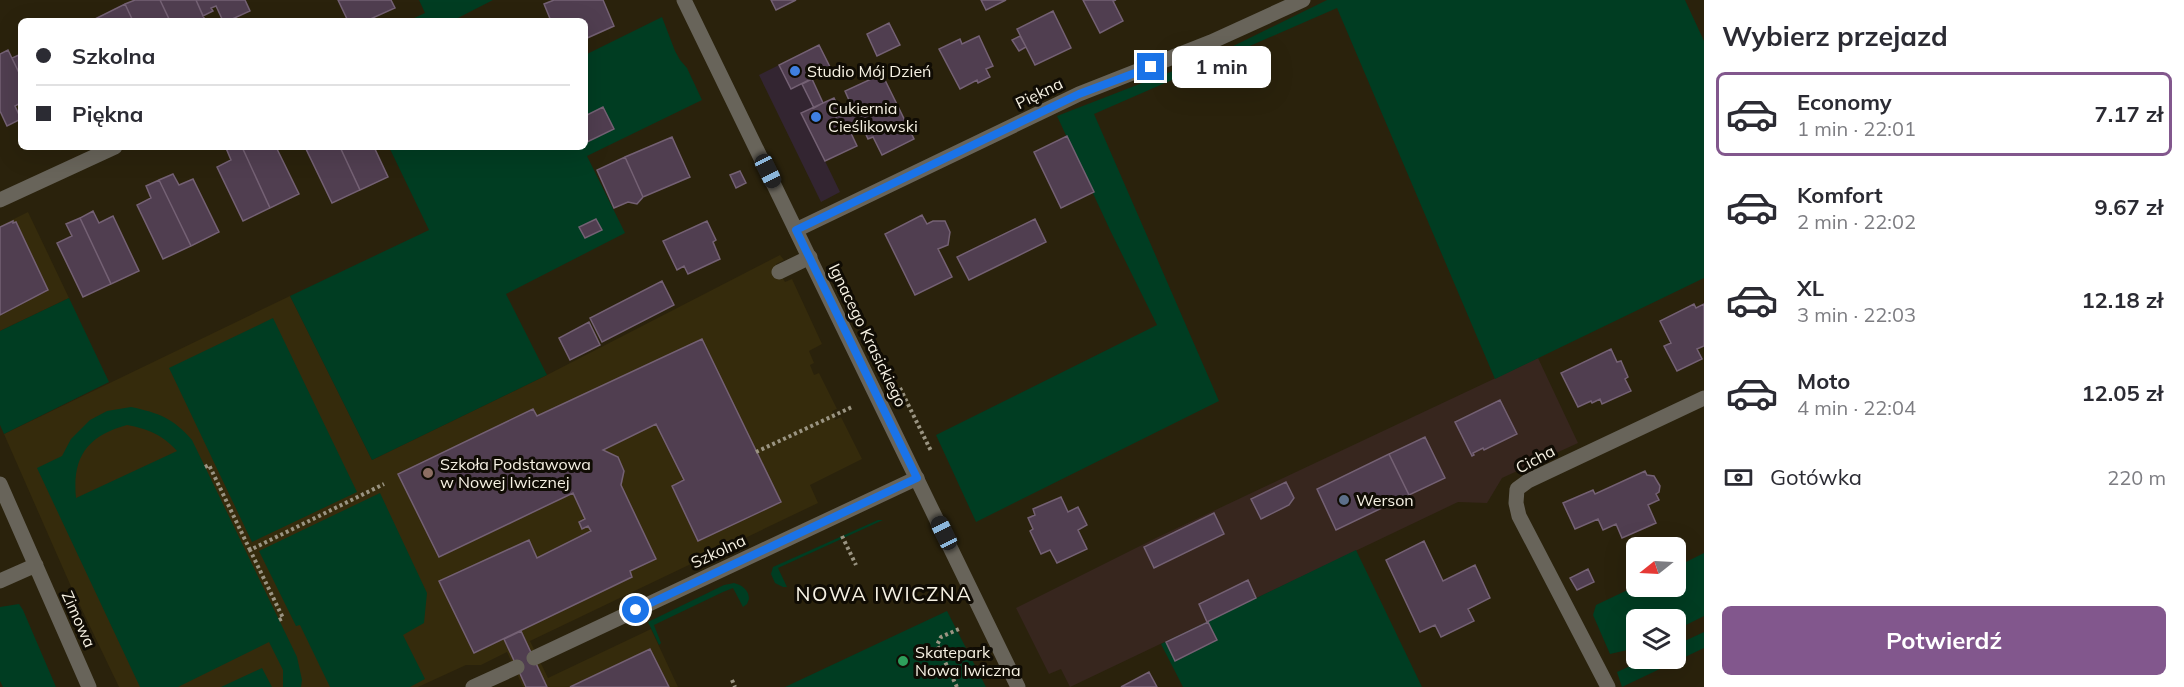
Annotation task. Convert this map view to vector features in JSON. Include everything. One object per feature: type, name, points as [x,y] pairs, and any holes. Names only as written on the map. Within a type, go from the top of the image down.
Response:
[{"type":"street","name":"Ignacego Krasickiego","points":[[684,0],[1018,687]]},
{"type":"street","name":"Piękna","points":[[796,230],[1079,94],[1211,42],[1303,0]]},
{"type":"street","points":[[0,200],[108,150]]},
{"type":"street","points":[[779,272],[810,258]]},
{"type":"street","name":"Cicha","points":[[1608,687],[1519,516],[1516,503],[1517,489],[1528,481],[1704,398]]},
{"type":"street","name":"Szkolna","points":[[534,658],[917,478]]},
{"type":"street","name":"Zimowa","points":[[0,484],[89,687]]},
{"type":"street","points":[[0,581],[36,566]]},
{"type":"street","points":[[473,687],[517,667]]},
{"type":"path","points":[[756,452],[852,407]]},
{"type":"path","points":[[205,467],[208,465],[250,550],[282,618],[279,620]]},
{"type":"path","points":[[250,550],[384,484]]},
{"type":"path","points":[[841,533],[856,565]]},
{"type":"path","points":[[957,687],[938,645],[941,637],[958,628]]},
{"type":"path","points":[[732,680],[735,687]]},
{"type":"shaded area","points":[[819,45],[831,69],[812,80],[823,103],[834,98],[841,112],[836,115],[850,131],[857,146],[825,161],[840,192],[821,202],[759,75]]},
{"type":"shaded area","points":[[28,212],[69,298],[0,331],[0,226]]},
{"type":"shaded area","name":"Szkoła Podstawowa w Nowej Iwicznej","points":[[780,255],[784,260],[776,264],[779,272],[785,282],[792,279],[822,344],[809,351],[814,363],[810,365],[814,375],[819,373],[837,409],[832,411],[835,420],[841,417],[862,459],[810,485],[818,503],[530,641],[548,678],[651,629],[678,687],[523,687],[507,652],[481,665],[466,665],[418,687],[119,687],[73,591],[4,434],[290,296],[372,460],[547,375]]},
{"type":"shaded area","points":[[1538,358],[1578,443],[1502,478],[1487,503],[1458,502],[1070,687],[1061,669],[1049,674],[1016,608],[1156,538]]},
{"type":"green space","points":[[419,0],[493,0],[458,18],[414,18],[425,13]]},
{"type":"green space","points":[[1327,0],[1685,0],[1704,41],[1704,278],[1495,379],[1337,8],[1094,114],[1219,401],[976,522],[936,435],[1157,325],[1057,116],[1217,54]]},
{"type":"green space","points":[[662,17],[675,51],[687,68],[702,100],[587,156],[625,233],[506,294],[547,375],[372,460],[290,296],[429,230],[390,150],[588,150],[588,54]]},
{"type":"green space","points":[[69,298],[109,382],[4,434],[0,425],[0,331]]},
{"type":"green space","points":[[273,318],[357,492],[252,542],[169,368]]},
{"type":"green space","points":[[131,407],[158,414],[172,421],[192,440],[297,657],[302,680],[301,687],[283,687],[283,670],[269,642],[178,687],[140,687],[37,468],[62,456],[71,439],[90,420],[107,411]],"holes":[[[127,425],[161,437],[177,451],[76,498],[77,471],[85,450],[102,435]]]},
{"type":"green space","points":[[380,493],[427,593],[424,623],[403,635],[425,679],[410,687],[330,687],[300,625],[296,626],[259,551]]},
{"type":"green space","points":[[878,520],[883,520],[778,568],[787,587],[775,583],[771,574],[773,567]]},
{"type":"green space","points":[[1356,550],[1422,687],[1183,687],[1161,644]]},
{"type":"green space","points":[[1704,553],[1704,616],[1686,625],[1686,609],[1626,609],[1626,650],[1610,654],[1593,615],[1596,605],[1626,591],[1626,597],[1686,597],[1686,562]]},
{"type":"green space","points":[[734,583],[746,591],[749,596],[747,604],[743,607],[733,588],[723,592],[654,625],[661,643],[659,645],[648,622],[724,585]]},
{"type":"green space","points":[[19,604],[56,687],[3,687],[0,681],[0,607]]},
{"type":"green space","points":[[947,611],[986,687],[785,687]]},
{"type":"green space","points":[[1704,632],[1704,648],[1686,657],[1686,640]]},
{"type":"green space","points":[[262,668],[272,687],[221,687]]},
{"type":"green space","points":[[1626,668],[1660,669],[1622,687],[1617,672]]},
{"type":"building","points":[[135,0],[160,0],[169,18],[132,18],[125,4]]},
{"type":"building","points":[[160,0],[196,0],[204,18],[169,18]]},
{"type":"building","points":[[196,0],[245,0],[250,11],[235,18],[222,18],[216,6],[211,8],[213,11],[203,16]]},
{"type":"building","points":[[338,0],[391,0],[395,8],[373,18],[347,18]]},
{"type":"building","points":[[554,0],[603,0],[614,26],[588,38],[588,18],[550,18],[544,4]]},
{"type":"building","points":[[771,0],[796,0],[776,10]]},
{"type":"building","points":[[981,0],[1006,0],[986,10]]},
{"type":"building","points":[[1083,0],[1116,0],[1113,1],[1123,21],[1100,33]]},
{"type":"building","points":[[125,4],[132,18],[97,18]]},
{"type":"building","points":[[1053,11],[1071,48],[1035,65],[1017,29]]},
{"type":"building","points":[[889,23],[900,45],[877,56],[867,34]]},
{"type":"building","points":[[979,36],[993,66],[986,69],[990,77],[978,83],[977,80],[960,89],[939,49],[960,39],[962,44]]},
{"type":"building","points":[[1020,36],[1026,47],[1019,51],[1012,40]]},
{"type":"building","points":[[819,45],[831,69],[791,89],[779,65]]},
{"type":"building","points":[[8,50],[18,71],[18,104],[15,106],[18,120],[7,126],[0,111],[0,54]]},
{"type":"building","points":[[18,55],[18,71],[12,58]]},
{"type":"building","points":[[882,74],[914,139],[882,155],[873,137],[868,139],[862,126],[845,134],[835,115],[852,107],[845,91]]},
{"type":"building","points":[[812,79],[823,103],[814,108],[802,84]]},
{"type":"building","points":[[834,98],[841,112],[835,115],[845,134],[850,131],[857,146],[825,161],[801,113]]},
{"type":"building","points":[[603,107],[614,129],[588,142],[588,114]]},
{"type":"building","points":[[1067,136],[1094,192],[1061,208],[1034,152]]},
{"type":"building","points":[[672,137],[690,177],[643,197],[625,157]]},
{"type":"building","points":[[227,150],[243,150],[270,208],[243,221],[217,167],[231,160]]},
{"type":"building","points":[[243,150],[277,150],[299,194],[270,208]]},
{"type":"building","points":[[306,150],[341,150],[360,190],[332,203]]},
{"type":"building","points":[[341,150],[375,150],[388,177],[360,190]]},
{"type":"building","points":[[625,157],[643,197],[637,204],[628,202],[614,208],[597,170]]},
{"type":"building","points":[[740,171],[746,183],[736,188],[730,175]]},
{"type":"building","points":[[173,174],[179,185],[193,179],[219,232],[191,246],[159,180]]},
{"type":"building","points":[[159,180],[191,246],[163,259],[137,205],[151,198],[146,186]]},
{"type":"building","points":[[93,211],[99,223],[113,216],[139,271],[111,284],[80,218]]},
{"type":"building","points":[[922,215],[927,224],[933,221],[945,221],[950,232],[948,245],[938,249],[952,277],[915,295],[885,234]]},
{"type":"building","points":[[80,218],[111,284],[83,297],[57,243],[72,236],[66,224]]},
{"type":"building","points":[[596,219],[602,230],[585,238],[579,227]]},
{"type":"building","points":[[1035,219],[1046,242],[969,280],[957,257]]},
{"type":"building","points":[[13,221],[13,223],[16,222],[48,290],[0,315],[0,227]]},
{"type":"building","points":[[707,221],[716,240],[713,242],[720,259],[688,274],[684,266],[677,270],[663,241]]},
{"type":"building","points":[[662,281],[674,305],[602,342],[590,318]]},
{"type":"building","points":[[1694,304],[1696,308],[1704,304],[1704,346],[1697,349],[1702,359],[1677,371],[1664,346],[1671,343],[1660,321]]},
{"type":"building","points":[[589,322],[600,345],[570,360],[559,338]]},
{"type":"building","points":[[702,339],[781,502],[698,541],[672,486],[684,480],[656,424],[603,450],[618,457],[624,471],[621,485],[656,559],[630,571],[632,577],[474,653],[439,581],[529,540],[537,558],[591,531],[588,526],[582,529],[579,522],[585,519],[573,493],[439,557],[398,474],[533,409],[537,416]]},
{"type":"building","points":[[1611,349],[1617,362],[1621,361],[1628,377],[1625,379],[1631,391],[1602,404],[1600,399],[1578,407],[1561,373]]},
{"type":"building","points":[[1500,400],[1517,434],[1484,450],[1483,448],[1473,453],[1472,456],[1455,422]]},
{"type":"building","points":[[1425,437],[1445,478],[1409,495],[1389,454]]},
{"type":"building","points":[[1389,454],[1409,495],[1336,530],[1317,489]]},
{"type":"building","points":[[1645,471],[1647,475],[1654,476],[1660,486],[1656,494],[1659,500],[1648,505],[1656,523],[1622,538],[1616,524],[1603,530],[1598,519],[1575,529],[1563,503],[1593,490],[1595,494]]},
{"type":"building","points":[[1286,482],[1294,498],[1289,505],[1261,519],[1251,499]]},
{"type":"building","points":[[1061,497],[1068,512],[1078,507],[1087,525],[1078,530],[1087,549],[1057,563],[1050,550],[1041,554],[1030,531],[1033,529],[1028,518],[1035,515],[1033,509]]},
{"type":"building","points":[[1214,513],[1224,534],[1154,568],[1144,547]]},
{"type":"building","points":[[1424,541],[1443,581],[1475,565],[1490,598],[1468,609],[1474,621],[1441,637],[1435,625],[1420,632],[1386,560]]},
{"type":"building","points":[[1588,569],[1594,582],[1577,590],[1570,578]]},
{"type":"building","points":[[1248,580],[1256,598],[1207,622],[1199,604]]},
{"type":"building","points":[[1208,622],[1217,640],[1175,661],[1166,642]]},
{"type":"building","points":[[521,631],[547,687],[526,687],[504,639]]},
{"type":"building","points":[[650,649],[669,687],[570,687]]},
{"type":"building","points":[[1149,672],[1157,687],[1121,687]]},
{"type":"place","name":"Studio Mój Dzień","points":[[795,71]]},
{"type":"place","name":"Cukiernia Cieślikowski","points":[[816,117]]},
{"type":"place","name":"Szkoła Podstawowa w Nowej Iwicznej","points":[[428,473]]},
{"type":"place","name":"Werson","points":[[1344,500]]},
{"type":"place","name":"Skatepark Nowa Iwiczna","points":[[903,661]]},
{"type":"district","name":"NOWA IWICZNA","points":[[884,594]]},
{"type":"route","points":[[636,610],[917,478],[796,230],[1079,94],[1151,67]]}]
